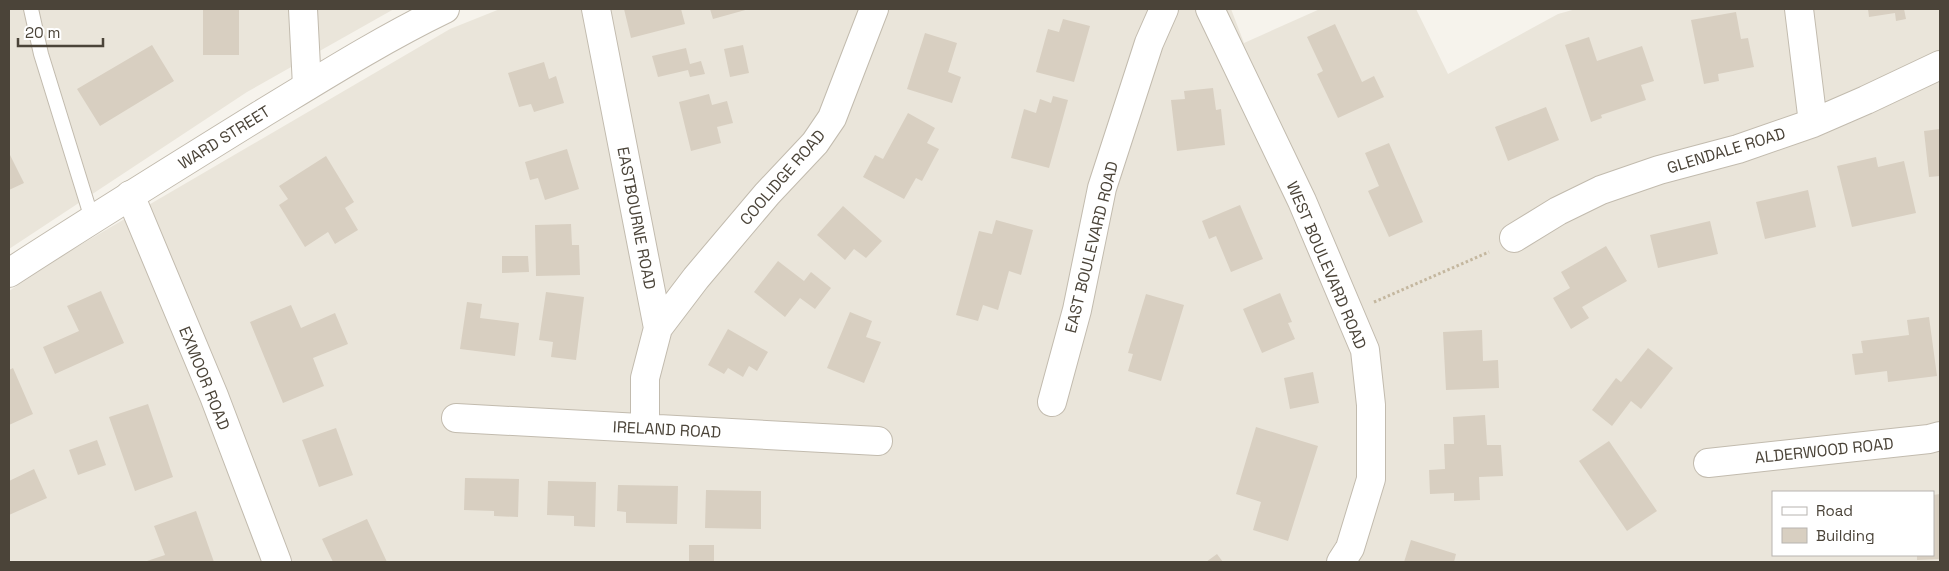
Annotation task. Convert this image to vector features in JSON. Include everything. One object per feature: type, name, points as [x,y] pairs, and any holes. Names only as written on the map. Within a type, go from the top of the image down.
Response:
[{"type":"street","points":[[303,9],[307,86]]},
{"type":"street","name":"WARD STREET","points":[[9,273],[130,195],[307,86],[404,28],[444,9]]},
{"type":"street","name":"EASTBOURNE ROAD","points":[[596,9],[658,328],[645,378],[645,427]]},
{"type":"street","name":"COOLIDGE ROAD","points":[[658,328],[696,278],[767,194],[816,143],[832,118],[874,9]]},
{"type":"street","name":"EAST BOULEVARD ROAD","points":[[1052,402],[1077,310],[1102,188],[1149,43],[1164,9]]},
{"type":"street","name":"WEST BOULEVARD ROAD","points":[[1210,9],[1302,201],[1365,350],[1372,405],[1371,479],[1350,548],[1341,562]]},
{"type":"street","points":[[1799,9],[1813,123]]},
{"type":"street","name":"GLENDALE ROAD","points":[[1514,238],[1558,211],[1601,190],[1659,170],[1738,149],[1813,123],[1940,65]]},
{"type":"street","name":"EXMOOR ROAD","points":[[130,195],[214,396],[276,562]]},
{"type":"street","name":"IRELAND ROAD","points":[[456,418],[878,441]]},
{"type":"street","name":"ALDERWOOD ROAD","points":[[1708,463],[1929,439],[1940,436]]},
{"type":"lane","points":[[31,9],[41,54],[92,219]]},
{"type":"path","points":[[1349,312],[1480,257],[1514,238]]},
{"type":"shaded area","points":[[9,9],[394,9],[247,92],[9,249]]},
{"type":"shaded area","points":[[500,9],[1231,9],[1244,43],[1320,9],[1416,9],[1448,74],[1558,14],[1576,9],[1940,9],[1940,562],[9,562],[9,291],[75,248],[450,29]]},
{"type":"building","points":[[203,9],[239,9],[239,55],[203,55]]},
{"type":"building","points":[[624,9],[681,9],[685,24],[631,38]]},
{"type":"building","points":[[710,9],[749,9],[713,19]]},
{"type":"building","points":[[1868,9],[1904,9],[1906,19],[1896,21],[1895,13],[1869,17]]},
{"type":"building","points":[[1736,12],[1741,39],[1748,38],[1754,67],[1718,74],[1719,81],[1704,84],[1691,20]]},
{"type":"building","points":[[1063,19],[1090,26],[1074,82],[1036,72],[1048,29],[1059,32]]},
{"type":"building","points":[[1335,24],[1362,82],[1374,76],[1384,97],[1338,118],[1317,74],[1323,71],[1307,37]]},
{"type":"building","points":[[925,33],[957,43],[948,72],[961,77],[952,103],[907,89]]},
{"type":"building","points":[[1589,37],[1597,61],[1642,46],[1654,81],[1641,85],[1646,100],[1601,115],[1602,118],[1591,122],[1565,45]]},
{"type":"building","points":[[152,45],[174,81],[100,126],[77,89]]},
{"type":"building","points":[[743,45],[749,73],[730,77],[724,49]]},
{"type":"building","points":[[686,48],[690,64],[701,61],[705,74],[690,77],[688,70],[658,77],[652,56]]},
{"type":"building","points":[[544,62],[549,79],[556,76],[564,103],[534,112],[531,104],[519,107],[508,73]]},
{"type":"building","points":[[1213,88],[1216,110],[1221,109],[1225,145],[1177,151],[1171,100],[1185,99],[1184,91]]},
{"type":"building","points":[[709,94],[712,105],[727,101],[733,123],[717,127],[721,143],[691,151],[679,102]]},
{"type":"building","points":[[1053,96],[1068,100],[1049,168],[1011,158],[1024,109],[1036,113],[1040,99],[1051,103]]},
{"type":"building","points":[[1546,107],[1559,140],[1508,161],[1495,127]]},
{"type":"building","points":[[908,113],[935,128],[927,143],[939,149],[922,181],[916,178],[904,199],[863,177],[875,155],[883,159]]},
{"type":"building","points":[[1940,129],[1940,176],[1929,177],[1924,131]]},
{"type":"building","points":[[1389,143],[1423,222],[1389,237],[1368,191],[1379,186],[1365,153]]},
{"type":"building","points":[[567,149],[579,189],[545,200],[538,178],[530,180],[525,162]]},
{"type":"building","points":[[9,153],[24,183],[9,190]]},
{"type":"building","points":[[326,156],[354,202],[345,208],[358,230],[335,244],[328,232],[305,247],[279,205],[288,199],[279,186]]},
{"type":"building","points":[[1876,157],[1878,167],[1904,161],[1916,213],[1852,227],[1837,166]]},
{"type":"building","points":[[1808,190],[1816,227],[1765,239],[1756,202]]},
{"type":"building","points":[[1240,205],[1263,259],[1231,272],[1216,236],[1209,239],[1202,221]]},
{"type":"building","points":[[843,206],[882,241],[866,258],[854,249],[845,260],[817,235]]},
{"type":"building","points":[[996,220],[1033,230],[1021,275],[1009,271],[998,310],[983,305],[978,321],[956,315],[979,231],[992,234]]},
{"type":"building","points":[[1710,221],[1718,254],[1658,268],[1650,235]]},
{"type":"building","points":[[571,224],[572,245],[579,245],[580,275],[536,276],[535,225]]},
{"type":"building","points":[[1606,246],[1627,281],[1582,307],[1589,318],[1571,329],[1553,298],[1570,288],[1561,272]]},
{"type":"building","points":[[502,256],[528,256],[529,272],[502,273]]},
{"type":"building","points":[[778,261],[804,281],[811,272],[831,288],[815,309],[800,298],[785,317],[754,292]]},
{"type":"building","points":[[101,291],[124,343],[55,374],[43,347],[79,331],[67,306]]},
{"type":"building","points":[[546,292],[584,297],[576,360],[551,357],[553,342],[539,340]]},
{"type":"building","points":[[1280,293],[1292,322],[1288,323],[1295,339],[1262,353],[1243,309]]},
{"type":"building","points":[[1146,294],[1184,305],[1161,381],[1128,371],[1133,354],[1128,353]]},
{"type":"building","points":[[467,302],[482,304],[480,318],[519,323],[515,356],[460,349]]},
{"type":"building","points":[[291,305],[301,328],[335,313],[348,344],[313,358],[324,386],[283,403],[250,322]]},
{"type":"building","points":[[850,312],[872,321],[866,337],[881,342],[864,383],[827,368]]},
{"type":"building","points":[[1929,317],[1937,376],[1888,382],[1887,371],[1855,375],[1852,354],[1863,353],[1861,341],[1909,335],[1907,320]]},
{"type":"building","points":[[728,329],[768,352],[757,371],[749,366],[743,377],[728,368],[724,374],[708,365]]},
{"type":"building","points":[[1482,330],[1483,361],[1498,360],[1499,388],[1446,390],[1443,332]]},
{"type":"building","points":[[1648,348],[1673,368],[1641,409],[1631,401],[1612,426],[1592,410],[1616,378],[1621,382]]},
{"type":"building","points":[[13,368],[33,414],[9,425],[9,370]]},
{"type":"building","points":[[1313,372],[1319,403],[1290,409],[1284,378]]},
{"type":"building","points":[[148,404],[173,477],[135,491],[109,417]]},
{"type":"building","points":[[1485,415],[1487,445],[1501,445],[1503,476],[1479,477],[1480,500],[1454,501],[1454,493],[1430,494],[1429,470],[1445,469],[1444,444],[1454,444],[1453,417]]},
{"type":"building","points":[[1256,427],[1318,446],[1288,541],[1253,530],[1261,502],[1236,494]]},
{"type":"building","points":[[336,428],[353,475],[319,487],[302,440]]},
{"type":"building","points":[[97,440],[106,465],[78,475],[69,450]]},
{"type":"building","points":[[1609,441],[1657,511],[1627,531],[1579,461]]},
{"type":"building","points":[[34,469],[47,498],[9,515],[9,481]]},
{"type":"building","points":[[465,478],[519,479],[518,517],[494,516],[494,511],[464,510]]},
{"type":"building","points":[[548,481],[596,482],[595,527],[574,526],[574,516],[547,515]]},
{"type":"building","points":[[618,485],[678,486],[677,524],[626,523],[626,512],[617,511]]},
{"type":"building","points":[[706,490],[761,491],[761,529],[705,528]]},
{"type":"building","points":[[1940,494],[1940,559],[1917,560],[1917,556],[1934,556],[1934,495]]},
{"type":"building","points":[[196,511],[214,562],[144,562],[165,555],[154,526]]},
{"type":"building","points":[[367,519],[387,562],[333,562],[322,539]]},
{"type":"building","points":[[1411,540],[1456,554],[1454,562],[1404,562]]},
{"type":"building","points":[[689,545],[714,545],[714,562],[689,562]]},
{"type":"building","points":[[1217,554],[1223,562],[1206,562]]}]
